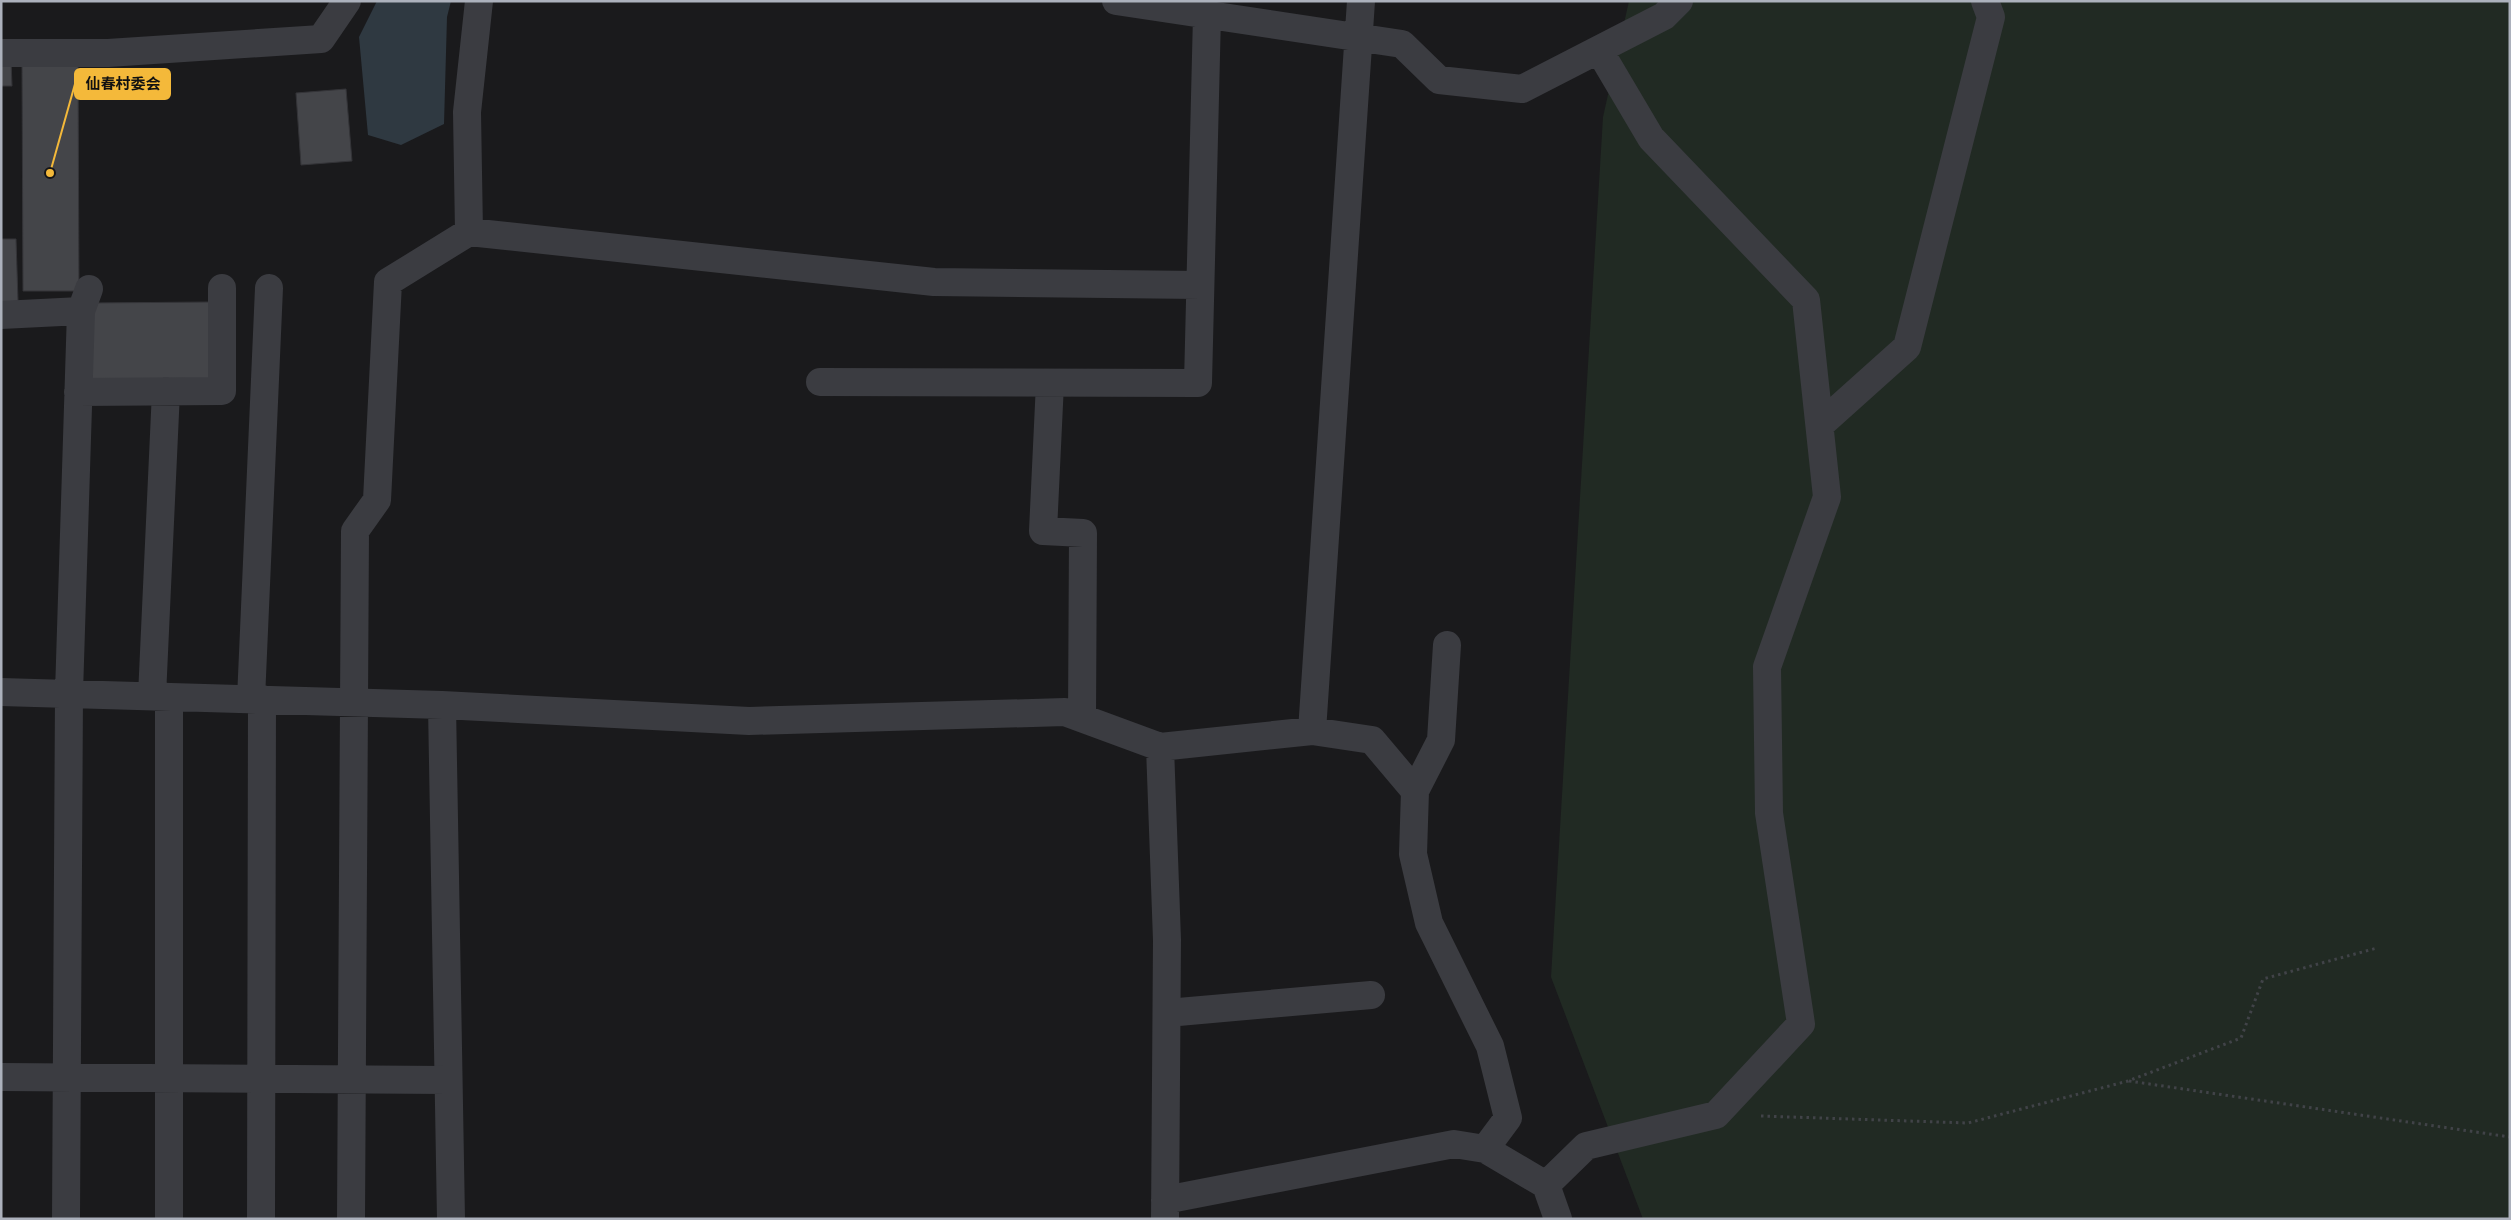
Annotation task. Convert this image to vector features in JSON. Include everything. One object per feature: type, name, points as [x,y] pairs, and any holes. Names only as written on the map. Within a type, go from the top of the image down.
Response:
[{"type":"street","points":[[1,53],[108,53],[321,39],[347,1]]},
{"type":"street","points":[[469,232],[467,112],[479,1]]},
{"type":"street","points":[[1116,1],[1402,44],[1439,80],[1522,89],[1664,16],[1679,1]]},
{"type":"street","points":[[1312,731],[1361,1]]},
{"type":"street","points":[[1820,425],[1907,347],[1991,17],[1985,1]]},
{"type":"street","points":[[820,382],[1198,383],[1207,15]]},
{"type":"street","points":[[1546,1185],[1586,1146],[1716,1115],[1801,1024],[1769,814],[1767,667],[1827,497],[1806,300],[1651,138],[1599,50]]},
{"type":"street","points":[[351,1219],[355,531],[377,500],[388,282],[469,232],[934,282],[1200,285]]},
{"type":"street","points":[[78,392],[222,390],[222,288]]},
{"type":"street","points":[[262,1219],[262,1079],[256,699],[269,288]]},
{"type":"street","points":[[1,315],[85,300],[78,392],[69,693],[66,1219]]},
{"type":"street","points":[[1050,383],[1043,531],[1084,533],[1074,715]]},
{"type":"street","points":[[166,391],[161,696],[169,1078],[169,1219]]},
{"type":"street","points":[[1447,645],[1441,740],[1414,791],[1413,854],[1428,923],[1490,1046],[1508,1118],[1485,1149]]},
{"type":"street","points":[[1,692],[442,705],[749,721],[1074,715],[1160,747],[1312,731],[1372,740],[1414,791]]},
{"type":"street","points":[[442,705],[451,1219]]},
{"type":"street","points":[[1160,747],[1167,940],[1165,1209],[1454,1144],[1485,1149],[1546,1185],[1558,1219]]},
{"type":"street","points":[[1167,1013],[1371,995]]},
{"type":"street","points":[[1,1077],[448,1080]]},
{"type":"path","points":[[1716,1115],[1968,1123],[2128,1081],[2241,1038],[2263,979],[2377,948]]},
{"type":"path","points":[[2128,1081],[2510,1137]]},
{"type":"shaded area","points":[[377,1],[451,1],[447,17],[444,124],[401,145],[368,135],[359,37]]},
{"type":"shaded area","points":[[1629,1],[2510,1],[2510,1219],[1643,1219],[1551,977],[1603,117]]},
{"type":"building","points":[[1,60],[11,60],[12,86],[1,86]]},
{"type":"building","points":[[78,64],[79,291],[23,291],[22,65]]},
{"type":"building","points":[[346,89],[352,161],[301,165],[296,93]]},
{"type":"building","points":[[1,239],[16,239],[18,301],[1,302]]},
{"type":"building","points":[[209,302],[210,381],[92,382],[91,303]]},
{"type":"place","name":"仙春村委会","points":[[50,173]]}]
